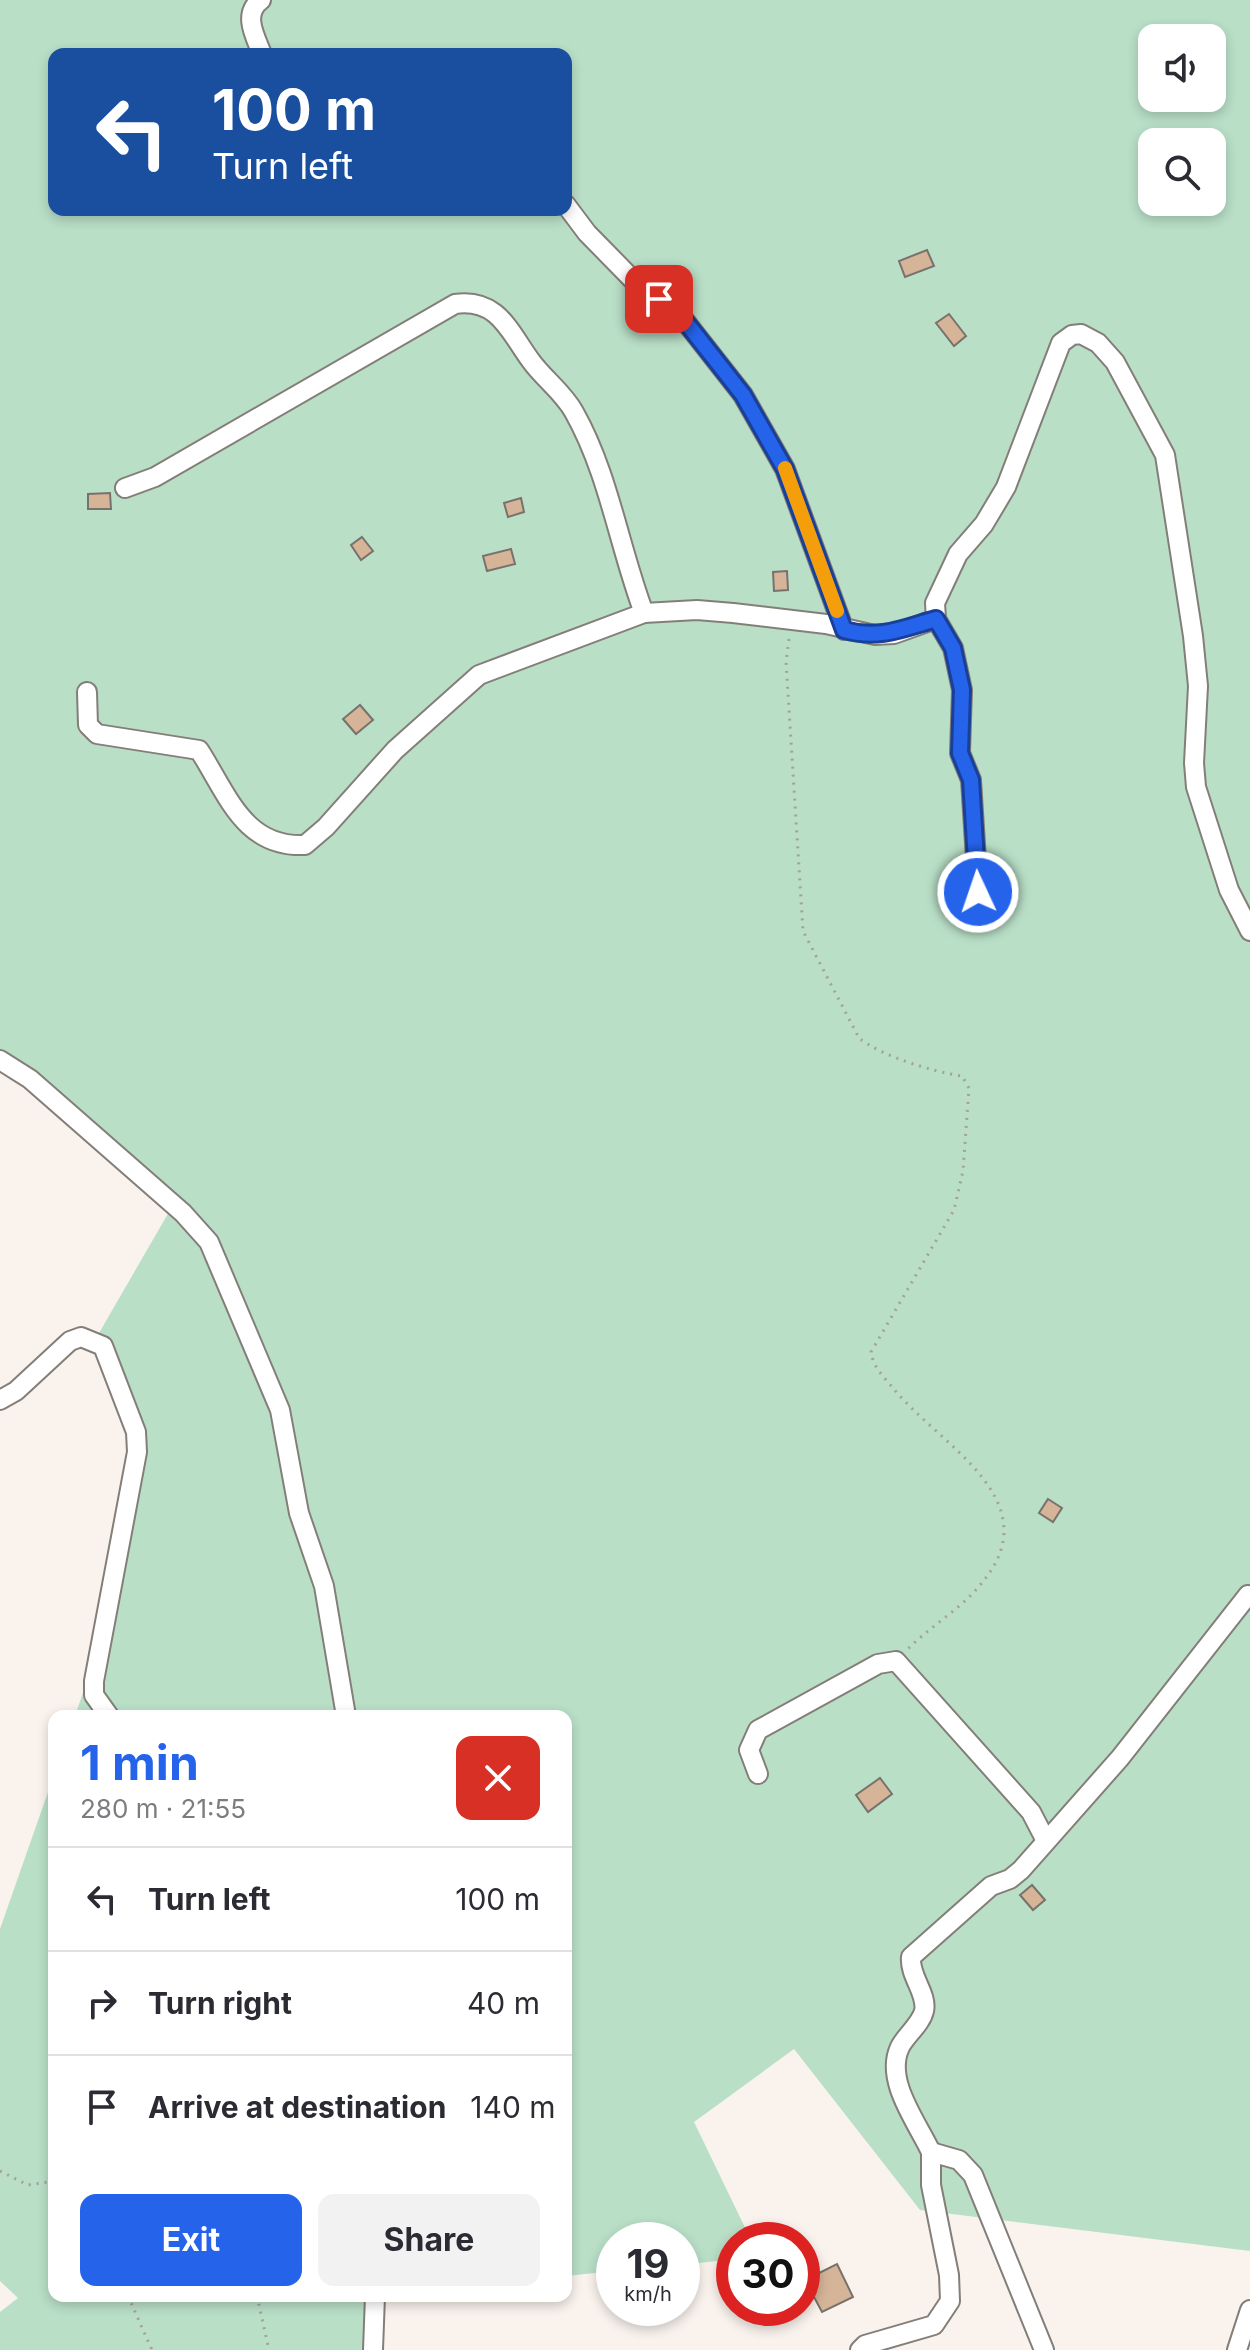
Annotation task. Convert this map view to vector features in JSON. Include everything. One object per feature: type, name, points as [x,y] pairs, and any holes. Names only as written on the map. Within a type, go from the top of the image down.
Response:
[{"type":"street","points":[[260,48],[250,20],[251,10],[261,0]]},
{"type":"street","points":[[572,213],[587,233],[636,283],[681,316],[743,395],[785,469],[844,630]]},
{"type":"street","points":[[125,488],[155,477],[455,304],[481,304],[506,323],[532,363],[575,413],[616,517],[631,578],[644,613]]},
{"type":"street","points":[[978,892],[971,780],[960,753],[962,690],[953,648],[936,619],[935,603],[958,554],[984,524],[1006,487],[1061,343],[1072,335],[1090,336],[1115,362],[1165,455],[1198,686],[1194,763],[1196,787],[1229,890],[1250,931]]},
{"type":"street","points":[[87,692],[88,725],[97,734],[199,750],[251,831],[271,843],[305,845],[326,827],[395,750],[479,675],[644,613],[697,610],[792,623],[826,624],[875,635],[894,634],[936,619]]},
{"type":"street","points":[[0,1060],[30,1079],[183,1213],[209,1242],[280,1410],[299,1513],[324,1586],[345,1710]]},
{"type":"street","points":[[0,1400],[16,1391],[70,1341],[81,1337],[103,1346],[133,1424],[137,1452],[94,1681],[94,1695],[105,1710]]},
{"type":"street","points":[[860,2350],[865,2345],[934,2325],[950,2301],[949,2275],[931,2185],[931,2152],[895,2072],[901,2045],[924,2012],[924,2002],[910,1972],[911,1957],[991,1886],[1021,1870],[1045,1839],[1120,1758],[1248,1595]]},
{"type":"street","points":[[758,1774],[749,1750],[758,1730],[878,1664],[896,1661],[1031,1812],[1045,1839]]},
{"type":"street","points":[[931,2152],[959,2160],[973,2175],[1044,2350]]},
{"type":"street","points":[[373,2350],[375,2302]]},
{"type":"street","points":[[1237,2350],[1250,2310]]},
{"type":"path","points":[[792,623],[786,662],[803,931],[859,1038],[874,1050],[937,1072],[962,1076],[969,1088],[963,1171],[954,1210],[871,1352],[881,1374],[912,1412],[982,1476],[1000,1502],[1005,1539],[982,1583],[896,1661]]},
{"type":"path","points":[[0,2171],[28,2185],[48,2182]]},
{"type":"path","points":[[131,2302],[152,2350]]},
{"type":"path","points":[[258,2302],[269,2350]]},
{"type":"green space","points":[[0,0],[1250,0],[1250,2251],[920,2210],[794,2049],[694,2122],[742,2222],[716,2222],[716,2261],[700,2263],[700,2222],[596,2222],[596,2273],[572,2275],[572,1710],[77,1710],[97,1652],[137,1452],[95,1340],[173,1205],[0,1060]]},
{"type":"green space","points":[[48,1792],[48,2302],[374,2302],[369,2350],[0,2350],[0,2312],[18,2298],[0,2281],[0,1929]]},
{"type":"building","points":[[927,250],[934,266],[905,277],[899,261]]},
{"type":"building","points":[[949,314],[966,336],[954,346],[936,323]]},
{"type":"building","points":[[110,493],[111,509],[88,509],[88,494]]},
{"type":"building","points":[[521,498],[524,512],[508,517],[504,503]]},
{"type":"building","points":[[362,537],[373,551],[361,560],[351,545]]},
{"type":"building","points":[[511,549],[515,564],[487,571],[483,556]]},
{"type":"building","points":[[787,571],[788,590],[774,591],[773,572]]},
{"type":"building","points":[[360,705],[373,720],[356,734],[343,719]]},
{"type":"building","points":[[1048,1499],[1062,1508],[1053,1522],[1039,1513]]},
{"type":"building","points":[[880,1778],[892,1794],[868,1812],[856,1795]]},
{"type":"building","points":[[1032,1885],[1045,1900],[1033,1910],[1020,1895]]},
{"type":"building","points":[[837,2264],[853,2297],[822,2312],[820,2272]]},
{"type":"slow traffic","points":[[785,468],[837,611]]},
{"type":"route","points":[[659,299],[681,316],[743,395],[785,469],[844,630],[875,635],[894,634],[936,619],[953,648],[962,690],[960,753],[971,780],[978,892]]}]
